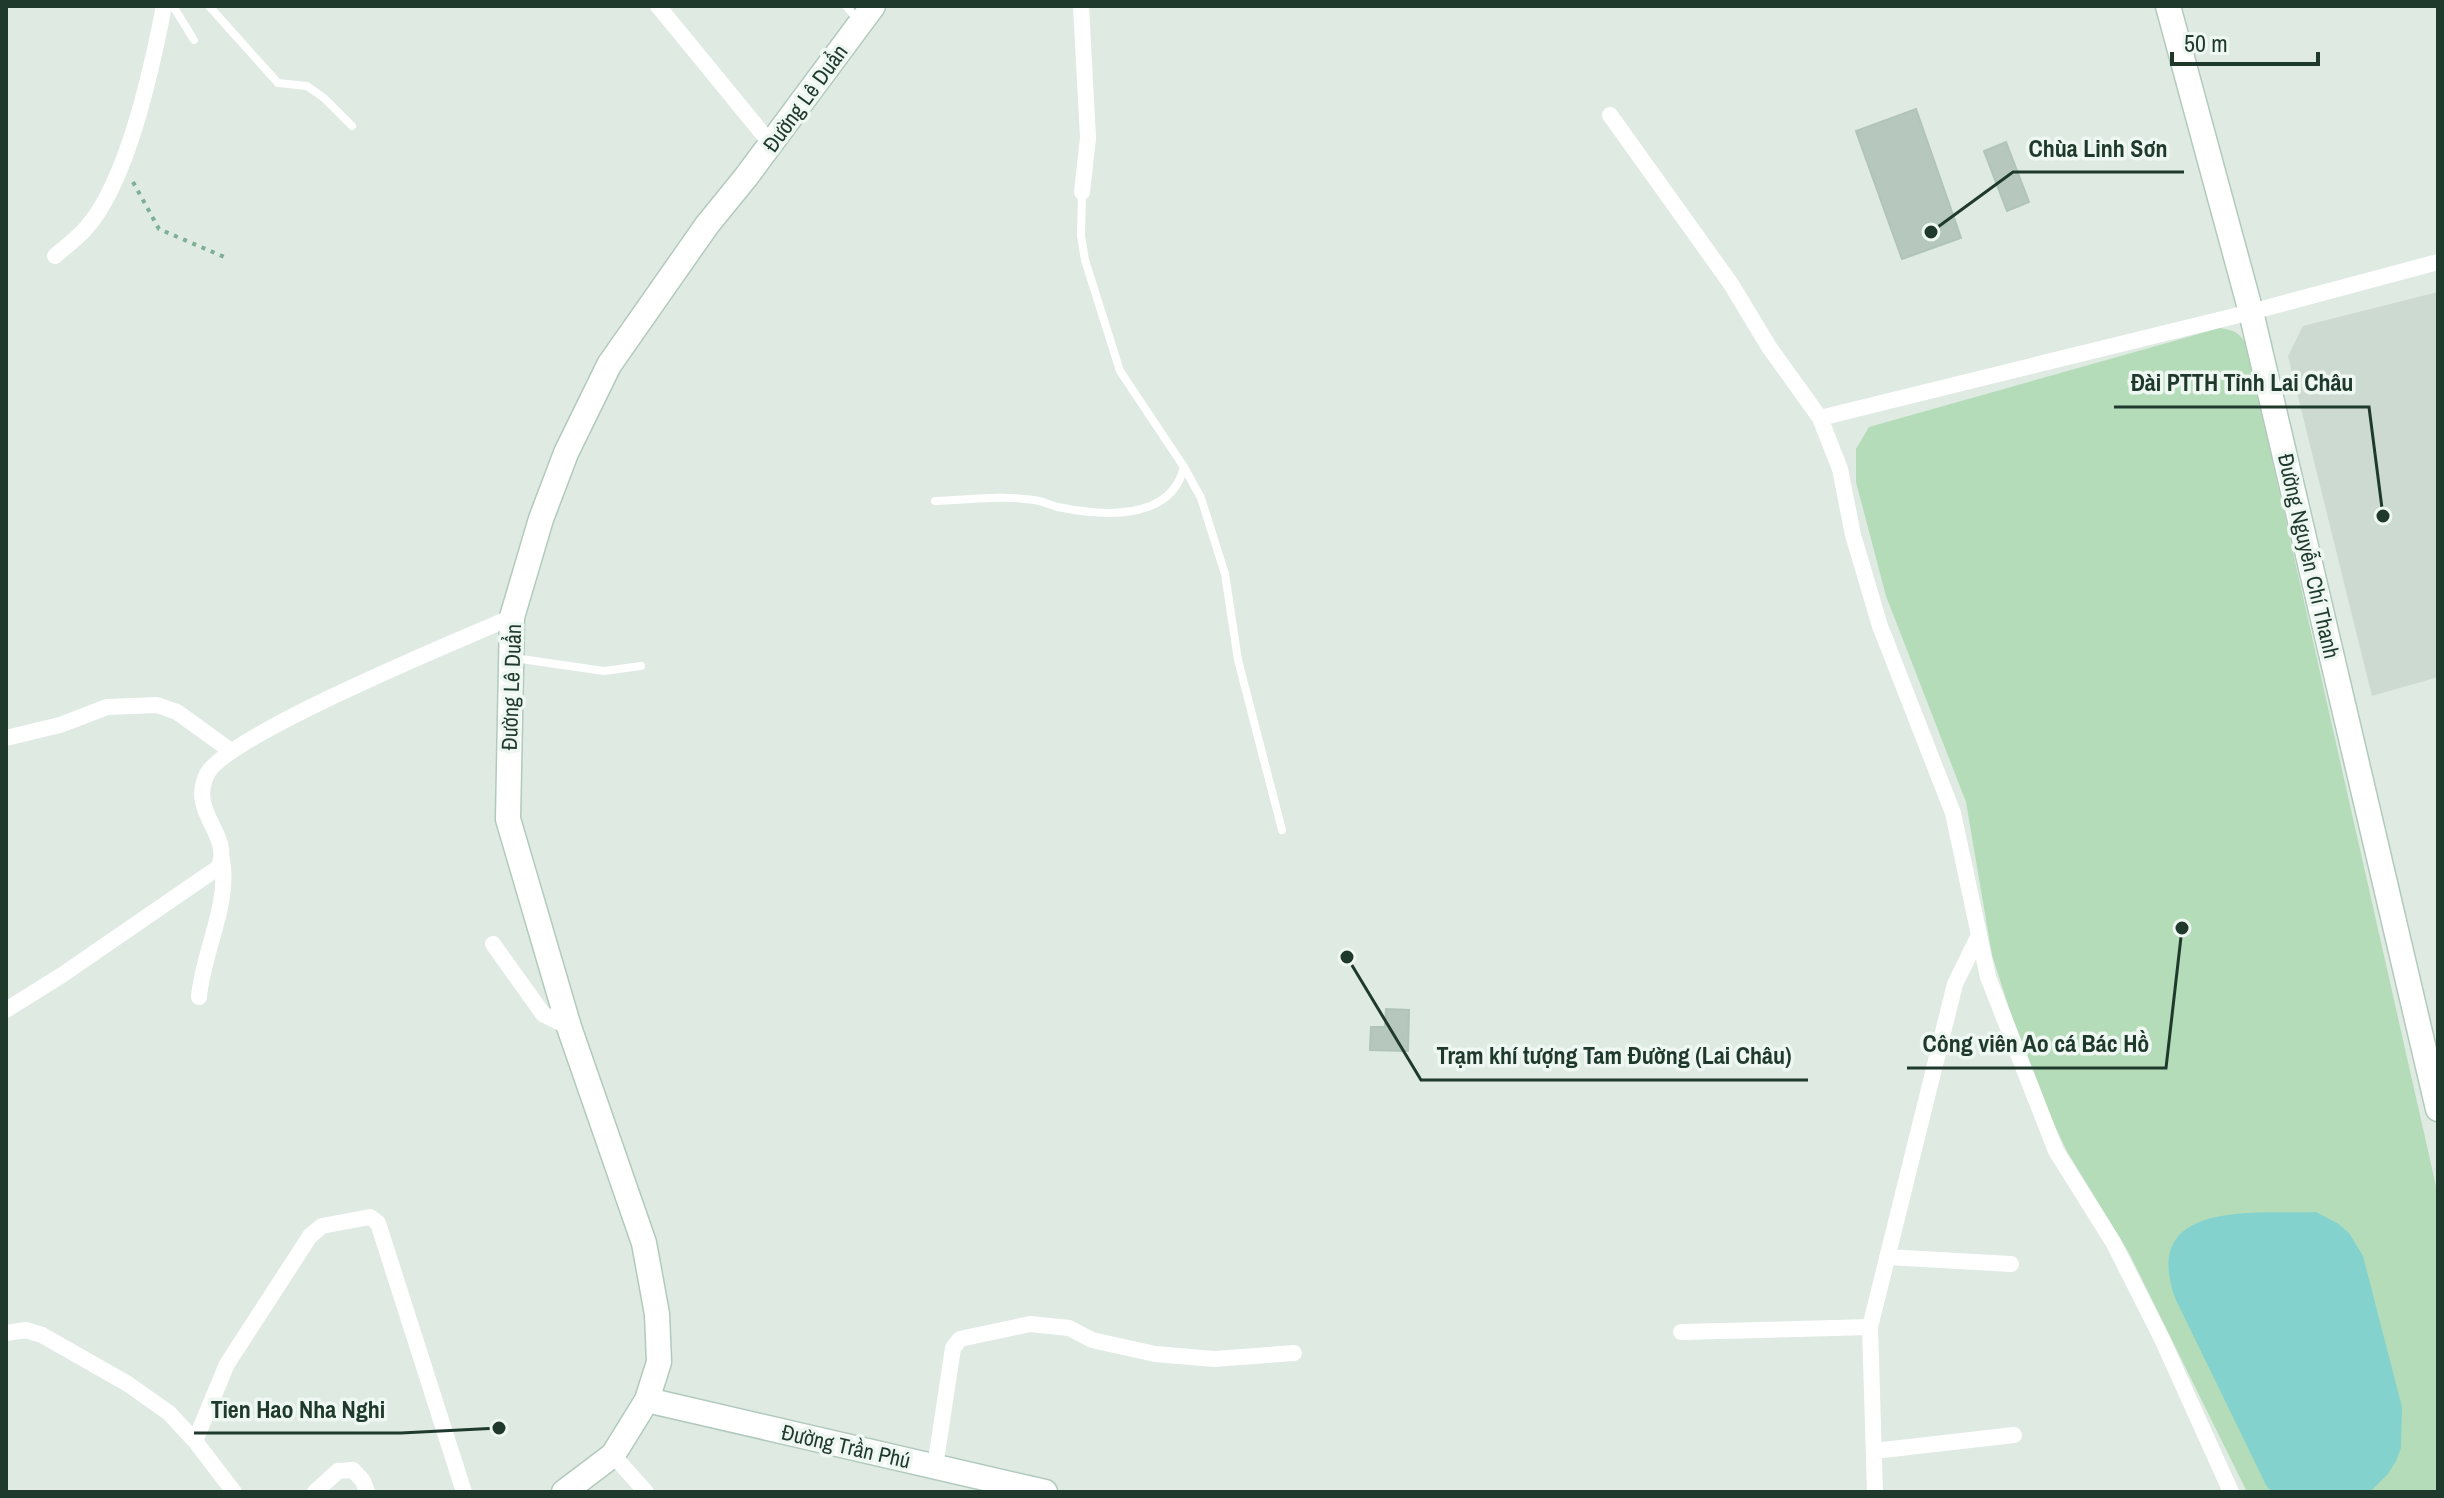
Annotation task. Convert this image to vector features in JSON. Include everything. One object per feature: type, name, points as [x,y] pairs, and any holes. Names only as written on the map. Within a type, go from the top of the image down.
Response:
[{"type":"main road","name":"Đường Nguyễn Chí Thanh","points":[[2168,6],[2251,312],[2438,1109]]},
{"type":"main road","name":"Đường Lê Duẩn","points":[[613,1455],[647,1400],[659,1362],[657,1314],[644,1243],[569,1027],[508,819],[512,617],[541,519],[566,453],[609,365],[707,225],[771,144],[860,12]]},
{"type":"main road","name":"Đường Trần Phú","points":[[647,1400],[1045,1492]]},
{"type":"main road","points":[[564,1492],[613,1455]]},
{"type":"street","points":[[55,256],[86,228],[106,200],[123,162],[155,52],[164,6]]},
{"type":"street","points":[[658,6],[771,144]]},
{"type":"street","points":[[1081,6],[1088,138],[1082,192]]},
{"type":"street","points":[[1610,115],[1731,284],[1769,347],[1820,418],[1840,469],[1853,535],[1880,626],[1953,813],[1988,977],[2056,1151],[2113,1242],[2162,1339],[2231,1492]]},
{"type":"street","points":[[1820,418],[2251,312],[2438,262]]},
{"type":"street","points":[[199,997],[201,972],[226,881],[219,838],[205,815],[202,791],[208,772],[246,740],[512,617]]},
{"type":"street","points":[[6,738],[60,725],[107,707],[157,705],[177,712],[231,751]]},
{"type":"street","points":[[6,1010],[219,867],[222,859]]},
{"type":"street","points":[[1875,1492],[1870,1327],[1955,984],[1978,937]]},
{"type":"street","points":[[493,944],[543,1014],[569,1027]]},
{"type":"street","points":[[195,1441],[227,1364],[310,1236],[322,1226],[370,1217],[378,1223],[464,1492]]},
{"type":"street","points":[[1887,1257],[2011,1264]]},
{"type":"street","points":[[935,1467],[953,1348],[960,1339],[1030,1324],[1069,1328],[1092,1340],[1155,1354],[1214,1359],[1294,1353]]},
{"type":"street","points":[[1681,1332],[1870,1327]]},
{"type":"street","points":[[6,1333],[26,1330],[42,1335],[128,1384],[169,1413],[234,1492]]},
{"type":"street","points":[[1874,1451],[2014,1435]]},
{"type":"street","points":[[613,1455],[646,1492]]},
{"type":"street","points":[[315,1492],[338,1471],[353,1470],[363,1481],[367,1492]]},
{"type":"lane","points":[[173,6],[194,40]]},
{"type":"lane","points":[[209,6],[278,83],[307,86],[352,126]]},
{"type":"lane","points":[[1082,192],[1080,212],[1085,260],[1120,371],[1201,498],[1225,574],[1238,660],[1282,830]]},
{"type":"lane","points":[[935,501],[1037,500],[1058,507],[1121,513],[1152,507],[1172,493],[1184,467]]},
{"type":"lane","points":[[513,658],[604,671],[641,666]]},
{"type":"path","points":[[123,162],[159,229],[229,259]]},
{"type":"shaded area","points":[[2438,292],[2438,677],[2372,696],[2288,356],[2303,326]]},
{"type":"green space","points":[[2220,328],[2235,332],[2246,344],[2438,1195],[2438,1492],[2247,1492],[2129,1253],[2068,1153],[2040,1096],[1992,955],[1966,802],[1886,596],[1856,482],[1856,449],[1869,427]]},
{"type":"water","points":[[2316,1212],[2349,1233],[2363,1256],[2402,1407],[2401,1448],[2388,1474],[2370,1492],[2272,1492],[2175,1298],[2169,1266],[2174,1243],[2188,1228],[2235,1214]]},
{"type":"building","points":[[1916,109],[1961,238],[1902,259],[1856,131]]},
{"type":"building","points":[[2006,142],[2029,202],[2007,211],[1984,151]]},
{"type":"building","points":[[1386,1009],[1409,1010],[1408,1051],[1370,1050],[1371,1027],[1385,1027]]},
{"type":"place","name":"Chùa Linh Sơn","points":[[1931,232]]},
{"type":"place","name":"Đài PTTH Tỉnh Lai Châu","points":[[2383,516]]},
{"type":"place","name":"Công viên Ao cá Bác Hồ","points":[[2182,928]]},
{"type":"place","name":"Trạm khí tượng Tam Đường (Lai Châu)","points":[[1347,957]]},
{"type":"place","name":"Tien Hao Nha Nghi","points":[[499,1428]]}]
